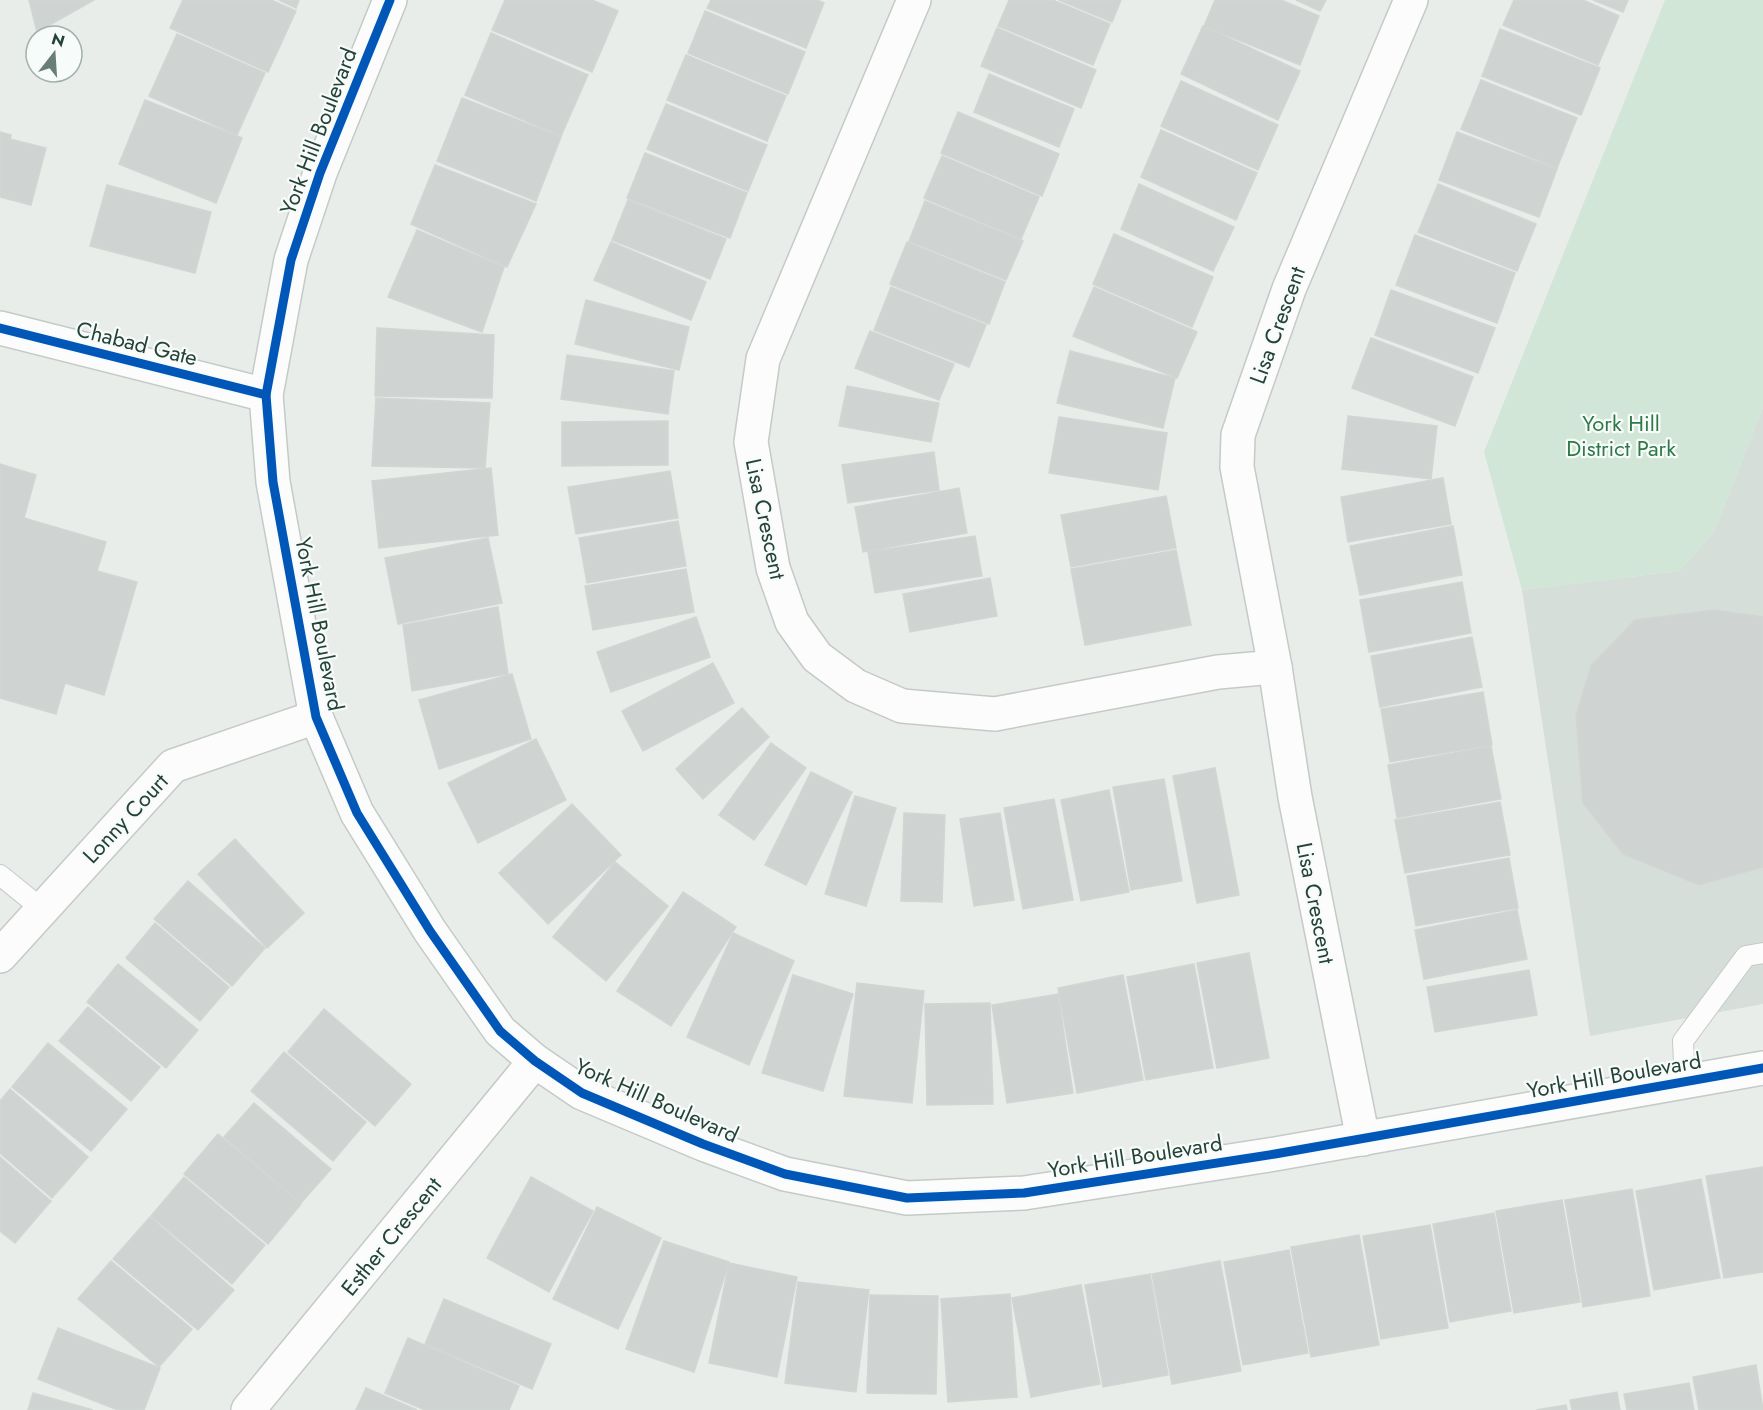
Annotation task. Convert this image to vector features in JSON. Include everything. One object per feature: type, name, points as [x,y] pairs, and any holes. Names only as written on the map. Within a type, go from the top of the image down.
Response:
[{"type":"street","name":"York Hill Boulevard","points":[[390,0],[320,173],[291,260],[266,395],[273,482],[316,717],[357,813],[430,931],[500,1031],[535,1061],[582,1093],[785,1174],[907,1198],[1024,1192],[1363,1139],[1763,1068]]},
{"type":"street","name":"Lisa Crescent","points":[[914,0],[763,359],[751,442],[772,568],[792,622],[817,657],[856,686],[902,706],[995,714],[1218,672],[1275,667]]},
{"type":"street","name":"Lisa Crescent","points":[[1363,1139],[1295,797],[1275,667],[1237,467],[1238,435],[1289,289],[1411,0]]},
{"type":"street","name":"Chabad Gate","points":[[0,328],[266,395]]},
{"type":"street","name":"Lonny Court","points":[[0,956],[173,766],[316,717]]},
{"type":"street","name":"Esther Crescent","points":[[248,1410],[535,1061]]},
{"type":"lane","points":[[0,875],[42,909]]},
{"type":"lane","points":[[1685,1083],[1683,1041],[1746,956],[1763,953]]},
{"type":"shaded area","points":[[1763,407],[1763,1004],[1590,1036],[1522,590],[1679,571],[1714,532]]},
{"type":"green space","name":"York Hill District Park","points":[[1665,0],[1763,0],[1763,407],[1714,532],[1679,571],[1522,590],[1484,452]]},
{"type":"building","points":[[29,0],[94,0],[51,24],[35,24]]},
{"type":"building","points":[[183,0],[271,0],[296,11],[268,72],[170,28]]},
{"type":"building","points":[[279,0],[299,0],[296,8]]},
{"type":"building","points":[[505,0],[592,0],[618,11],[592,72],[492,30]]},
{"type":"building","points":[[711,0],[817,0],[824,3],[806,48],[707,8]]},
{"type":"building","points":[[1009,0],[1053,0],[1110,24],[1093,65],[998,26]]},
{"type":"building","points":[[1059,0],[1121,0],[1112,22]]},
{"type":"building","points":[[1215,0],[1281,0],[1319,16],[1300,65],[1204,26]]},
{"type":"building","points":[[1296,0],[1326,0],[1320,11]]},
{"type":"building","points":[[1514,0],[1583,0],[1619,16],[1598,65],[1503,25]]},
{"type":"building","points":[[1593,0],[1628,0],[1623,12]]},
{"type":"building","points":[[705,11],[805,52],[788,94],[688,53]]},
{"type":"building","points":[[1203,26],[1300,71],[1278,120],[1181,74]]},
{"type":"building","points":[[997,28],[1096,70],[1081,108],[981,66]]},
{"type":"building","points":[[1500,29],[1600,68],[1581,115],[1482,76]]},
{"type":"building","points":[[491,33],[588,75],[561,136],[465,95]]},
{"type":"building","points":[[177,34],[265,73],[237,135],[149,96]]},
{"type":"building","points":[[686,55],[786,96],[767,141],[667,100]]},
{"type":"building","points":[[989,74],[1074,109],[1059,147],[974,112]]},
{"type":"building","points":[[1481,80],[1577,118],[1557,168],[1461,129]]},
{"type":"building","points":[[1181,81],[1278,125],[1258,170],[1161,126]]},
{"type":"building","points":[[462,98],[561,137],[536,201],[437,161]]},
{"type":"building","points":[[145,100],[242,138],[216,203],[119,164]]},
{"type":"building","points":[[666,104],[767,145],[748,191],[647,149]]},
{"type":"building","points":[[958,112],[1059,154],[1042,196],[941,153]]},
{"type":"building","points":[[1161,130],[1257,173],[1236,220],[1141,177]]},
{"type":"building","points":[[0,132],[11,135],[10,139],[46,148],[31,205],[0,197]]},
{"type":"building","points":[[1457,132],[1557,169],[1539,217],[1439,180]]},
{"type":"building","points":[[645,153],[747,193],[730,238],[627,198]]},
{"type":"building","points":[[942,156],[1039,197],[1021,239],[924,198]]},
{"type":"building","points":[[435,165],[536,204],[507,267],[411,224]]},
{"type":"building","points":[[1139,184],[1234,227],[1213,271],[1121,229]]},
{"type":"building","points":[[1438,184],[1536,224],[1517,271],[1418,232]]},
{"type":"building","points":[[107,185],[211,212],[195,273],[90,246]]},
{"type":"building","points":[[628,200],[726,239],[710,279],[612,240]]},
{"type":"building","points":[[925,201],[1023,241],[1006,280],[909,241]]},
{"type":"building","points":[[417,230],[504,267],[482,332],[388,297]]},
{"type":"building","points":[[1114,234],[1213,277],[1192,327],[1093,284]]},
{"type":"building","points":[[1415,235],[1515,273],[1497,323],[1396,285]]},
{"type":"building","points":[[611,242],[706,282],[691,320],[594,280]]},
{"type":"building","points":[[907,242],[1005,282],[989,324],[890,284]]},
{"type":"building","points":[[891,287],[986,325],[969,367],[874,330]]},
{"type":"building","points":[[1094,287],[1197,332],[1177,378],[1073,336]]},
{"type":"building","points":[[1391,290],[1495,328],[1478,373],[1375,335]]},
{"type":"building","points":[[586,300],[689,327],[679,370],[575,344]]},
{"type":"building","points":[[377,328],[494,335],[492,398],[375,396]]},
{"type":"building","points":[[870,331],[954,364],[939,400],[855,368]]},
{"type":"building","points":[[1371,338],[1473,377],[1455,426],[1352,388]]},
{"type":"building","points":[[1070,351],[1175,378],[1163,428],[1057,403]]},
{"type":"building","points":[[567,355],[674,371],[668,414],[561,399]]},
{"type":"building","points":[[847,386],[939,403],[931,442],[839,426]]},
{"type":"building","points":[[376,398],[490,403],[485,468],[372,466]]},
{"type":"building","points":[[1348,416],[1437,426],[1431,479],[1342,469]]},
{"type":"building","points":[[1059,417],[1167,433],[1158,490],[1049,473]]},
{"type":"building","points":[[668,421],[668,465],[562,466],[562,422]]},
{"type":"building","points":[[934,452],[939,490],[848,503],[842,465]]},
{"type":"building","points":[[0,464],[36,475],[24,518],[106,542],[97,571],[137,582],[104,695],[65,683],[56,714],[0,698]]},
{"type":"building","points":[[491,468],[498,535],[379,548],[372,481]]},
{"type":"building","points":[[670,471],[678,518],[576,534],[568,487]]},
{"type":"building","points":[[1443,478],[1451,524],[1348,542],[1341,497]]},
{"type":"building","points":[[959,488],[967,533],[863,552],[855,507]]},
{"type":"building","points":[[1166,496],[1176,548],[1071,567],[1061,515]]},
{"type":"building","points":[[678,521],[686,566],[587,583],[579,538]]},
{"type":"building","points":[[1453,526],[1462,575],[1360,595],[1350,546]]},
{"type":"building","points":[[975,536],[982,576],[875,593],[868,552]]},
{"type":"building","points":[[488,538],[502,603],[398,624],[385,558]]},
{"type":"building","points":[[1176,550],[1191,625],[1085,645],[1071,569]]},
{"type":"building","points":[[686,569],[694,612],[593,630],[585,586]]},
{"type":"building","points":[[990,578],[997,616],[910,632],[903,594]]},
{"type":"building","points":[[1462,582],[1471,633],[1369,652],[1360,600]]},
{"type":"building","points":[[498,607],[508,674],[412,691],[403,625]]},
{"type":"building","points":[[1714,610],[1763,617],[1763,867],[1699,885],[1623,854],[1583,803],[1576,716],[1591,666],[1635,620]]},
{"type":"building","points":[[696,617],[710,657],[611,692],[597,652]]},
{"type":"building","points":[[1472,637],[1482,687],[1380,707],[1371,656]]},
{"type":"building","points":[[713,663],[734,703],[643,751],[622,711]]},
{"type":"building","points":[[512,674],[531,739],[439,769],[419,700]]},
{"type":"building","points":[[1483,692],[1492,745],[1390,762],[1381,709]]},
{"type":"building","points":[[742,708],[769,737],[703,799],[676,769]]},
{"type":"building","points":[[536,739],[566,800],[478,843],[448,783]]},
{"type":"building","points":[[771,743],[806,768],[754,840],[719,815]]},
{"type":"building","points":[[1491,746],[1501,799],[1397,818],[1388,765]]},
{"type":"building","points":[[1215,768],[1239,895],[1197,903],[1173,776]]},
{"type":"building","points":[[811,772],[852,792],[806,885],[765,865]]},
{"type":"building","points":[[1164,779],[1182,881],[1131,890],[1113,787]]},
{"type":"building","points":[[1109,790],[1129,892],[1081,901],[1061,800]]},
{"type":"building","points":[[855,796],[896,808],[866,906],[825,894]]},
{"type":"building","points":[[1054,799],[1073,900],[1023,909],[1004,808]]},
{"type":"building","points":[[1500,802],[1510,855],[1405,873],[1395,820]]},
{"type":"building","points":[[572,804],[621,855],[548,924],[499,873]]},
{"type":"building","points":[[904,813],[945,815],[942,902],[901,901]]},
{"type":"building","points":[[1000,813],[1014,900],[974,906],[960,819]]},
{"type":"building","points":[[235,839],[304,913],[267,948],[198,874]]},
{"type":"building","points":[[1509,858],[1518,908],[1416,926],[1407,876]]},
{"type":"building","points":[[615,862],[668,906],[606,981],[553,937]]},
{"type":"building","points":[[188,881],[265,948],[232,986],[154,919]]},
{"type":"building","points":[[683,892],[736,927],[671,1026],[617,991]]},
{"type":"building","points":[[1517,910],[1527,959],[1424,979],[1415,930]]},
{"type":"building","points":[[155,923],[229,987],[200,1021],[126,958]]},
{"type":"building","points":[[733,933],[794,961],[749,1065],[687,1037]]},
{"type":"building","points":[[1249,953],[1269,1058],[1217,1068],[1197,963]]},
{"type":"building","points":[[118,964],[198,1030],[166,1068],[87,1002]]},
{"type":"building","points":[[1194,964],[1213,1068],[1146,1080],[1127,977]]},
{"type":"building","points":[[1529,970],[1537,1015],[1435,1032],[1427,987]]},
{"type":"building","points":[[793,975],[853,994],[823,1091],[762,1073]]},
{"type":"building","points":[[1123,975],[1143,1080],[1077,1093],[1058,988]]},
{"type":"building","points":[[857,983],[924,991],[912,1103],[844,1096]]},
{"type":"building","points":[[1058,994],[1073,1093],[1007,1103],[992,1005]]},
{"type":"building","points":[[990,1003],[993,1104],[927,1105],[925,1004]]},
{"type":"building","points":[[88,1007],[160,1067],[131,1101],[59,1041]]},
{"type":"building","points":[[324,1009],[411,1084],[375,1126],[288,1052]]},
{"type":"building","points":[[48,1043],[127,1109],[91,1151],[12,1087]]},
{"type":"building","points":[[284,1052],[366,1122],[333,1161],[251,1091]]},
{"type":"building","points":[[10,1089],[88,1157],[52,1198],[0,1153],[0,1101]]},
{"type":"building","points":[[254,1103],[331,1169],[301,1203],[224,1137]]},
{"type":"building","points":[[218,1134],[301,1204],[268,1244],[184,1174]]},
{"type":"building","points":[[0,1157],[51,1201],[15,1243],[0,1231]]},
{"type":"building","points":[[1763,1167],[1763,1272],[1724,1278],[1706,1176]]},
{"type":"building","points":[[184,1177],[265,1245],[232,1284],[151,1216]]},
{"type":"building","points":[[531,1177],[593,1211],[549,1292],[487,1258]]},
{"type":"building","points":[[1701,1179],[1720,1278],[1654,1290],[1636,1191]]},
{"type":"building","points":[[1632,1189],[1650,1296],[1583,1307],[1565,1200]]},
{"type":"building","points":[[1562,1200],[1580,1302],[1514,1313],[1496,1211]]},
{"type":"building","points":[[597,1207],[661,1238],[618,1329],[553,1299]]},
{"type":"building","points":[[1494,1213],[1511,1311],[1450,1322],[1433,1224]]},
{"type":"building","points":[[150,1217],[234,1290],[198,1330],[113,1259]]},
{"type":"building","points":[[1430,1225],[1448,1328],[1381,1339],[1363,1236]]},
{"type":"building","points":[[1359,1235],[1379,1345],[1311,1357],[1291,1247]]},
{"type":"building","points":[[664,1241],[729,1262],[694,1372],[626,1349]]},
{"type":"building","points":[[1289,1250],[1308,1353],[1243,1365],[1224,1262]]},
{"type":"building","points":[[111,1261],[192,1329],[159,1367],[78,1299]]},
{"type":"building","points":[[1220,1261],[1241,1371],[1172,1384],[1152,1274]]},
{"type":"building","points":[[729,1263],[797,1277],[777,1377],[709,1363]]},
{"type":"building","points":[[1150,1274],[1168,1375],[1103,1387],[1085,1285]]},
{"type":"building","points":[[798,1282],[869,1290],[856,1392],[785,1383]]},
{"type":"building","points":[[1081,1285],[1100,1384],[1031,1397],[1012,1298]]},
{"type":"building","points":[[1010,1294],[1017,1397],[948,1402],[941,1299]]},
{"type":"building","points":[[870,1295],[938,1296],[936,1394],[867,1393]]},
{"type":"building","points":[[444,1299],[551,1344],[532,1389],[425,1344]]},
{"type":"building","points":[[58,1328],[160,1368],[144,1410],[118,1410],[38,1379]]},
{"type":"building","points":[[408,1338],[519,1386],[509,1410],[425,1410],[385,1393]]},
{"type":"building","points":[[1756,1365],[1763,1410],[1699,1410],[1693,1377]]},
{"type":"building","points":[[1689,1383],[1694,1410],[1627,1410],[1624,1394]]},
{"type":"building","points":[[366,1388],[417,1410],[356,1410]]},
{"type":"building","points":[[1617,1392],[1620,1410],[1572,1410],[1570,1400]]},
{"type":"building","points":[[33,1393],[93,1410],[28,1410]]},
{"type":"building","points":[[1566,1405],[1567,1410],[1536,1410]]},
{"type":"cycle path","points":[[390,0],[320,173],[291,260],[266,395],[273,482],[316,717],[357,813],[430,931],[500,1031],[535,1061],[582,1093],[703,1144],[785,1174],[907,1198],[1024,1193],[1275,1154],[1763,1068]]},
{"type":"cycle path","points":[[0,328],[266,395]]}]
